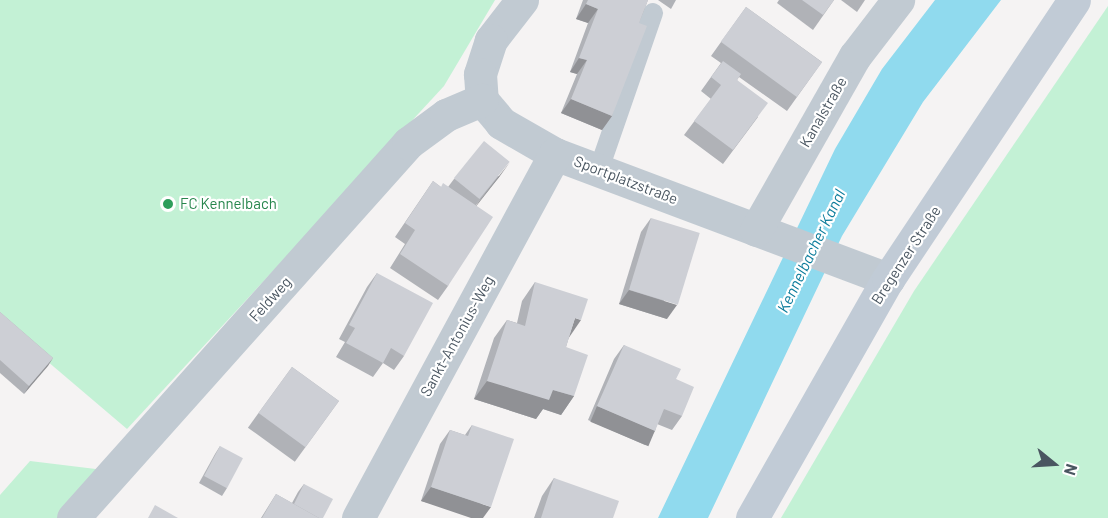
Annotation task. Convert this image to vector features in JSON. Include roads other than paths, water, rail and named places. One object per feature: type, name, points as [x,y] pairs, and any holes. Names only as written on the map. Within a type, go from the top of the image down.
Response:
[{"type":"main road","name":"Bregenzer Straße","points":[[752,518],[888,279],[1074,0]]},
{"type":"street","points":[[482,100],[480,74],[491,40],[522,0]]},
{"type":"street","name":"Kanalstraße","points":[[766,232],[855,56],[898,0]]},
{"type":"street","name":"Sportplatzstraße","points":[[482,100],[501,123],[555,154],[888,279]]},
{"type":"street","name":"Feldweg","points":[[73,518],[408,143],[446,115],[482,100]]},
{"type":"street","name":"Sankt-Antonius-Weg","points":[[358,518],[555,154]]},
{"type":"lane","points":[[599,169],[653,13]]},
{"type":"water","name":"Kennelbacher Kanal","points":[[935,0],[1001,0],[923,102],[842,236],[708,518],[658,518],[835,149],[882,69]]},
{"type":"place","name":"FC Kennelbach","points":[[168,204]]}]
